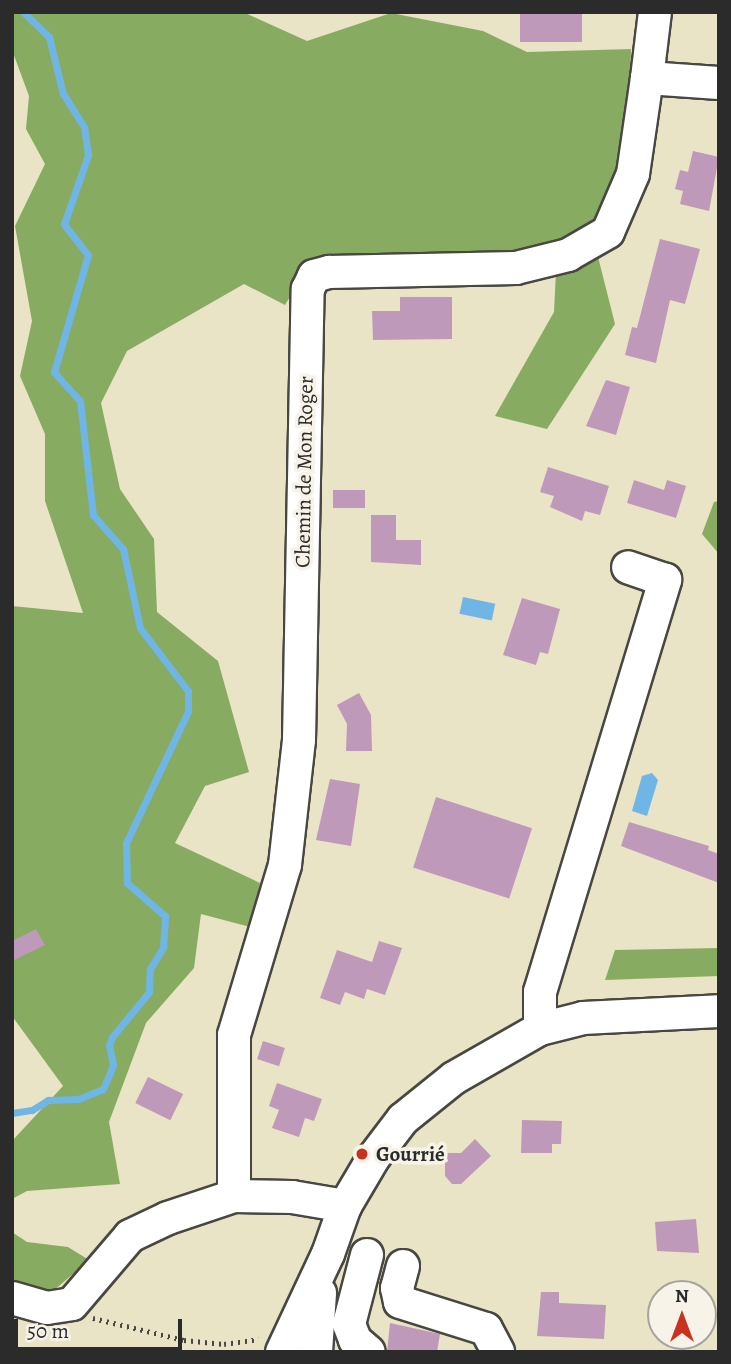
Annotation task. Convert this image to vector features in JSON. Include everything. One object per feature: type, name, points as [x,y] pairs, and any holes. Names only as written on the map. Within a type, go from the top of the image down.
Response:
[{"type":"street","name":"Chemin de Mon Roger","points":[[234,1196],[234,1035],[285,865],[299,740],[307,289],[314,276],[329,272],[516,268],[568,255],[608,232],[633,174],[647,78],[648,44],[655,12]]},
{"type":"street","points":[[647,78],[719,83]]},
{"type":"street","points":[[540,1028],[540,992],[666,579],[628,567]]},
{"type":"street","points":[[282,1352],[328,1254],[345,1206],[403,1119],[494,1051],[540,1028],[596,1017],[719,1011]]},
{"type":"street","points":[[12,1298],[47,1308],[72,1304],[130,1237],[168,1218],[234,1196],[292,1197],[345,1206]]},
{"type":"street","points":[[316,1352],[316,1310],[328,1254]]},
{"type":"street","points":[[367,1255],[349,1324],[355,1340],[369,1352]]},
{"type":"street","points":[[403,1266],[397,1288],[401,1302],[486,1329],[498,1352]]},
{"type":"green space","points":[[12,12],[243,12],[307,41],[391,13],[483,31],[527,52],[631,49],[628,151],[597,253],[615,324],[547,429],[495,416],[554,312],[557,251],[309,265],[285,305],[244,284],[127,351],[101,403],[120,489],[154,539],[157,612],[218,661],[249,772],[205,786],[175,843],[260,883],[254,928],[201,914],[194,968],[146,1023],[109,1122],[120,1184],[27,1191],[12,1199],[12,1141],[63,1086],[12,1016],[12,606],[83,613],[45,501],[45,434],[20,376],[32,321],[15,226],[45,164],[26,129],[29,96],[12,50]]},
{"type":"green space","points":[[719,501],[719,554],[702,534],[714,502]]},
{"type":"green space","points":[[719,948],[719,976],[605,980],[615,950]]},
{"type":"green space","points":[[12,1232],[27,1242],[68,1247],[89,1260],[52,1292],[12,1281]]},
{"type":"water","points":[[463,597],[495,604],[492,620],[459,614]]},
{"type":"water","points":[[652,773],[658,780],[647,816],[632,811],[642,776]]},
{"type":"building","points":[[520,12],[582,12],[582,42],[520,42]]},
{"type":"building","points":[[693,151],[719,157],[709,211],[680,204],[683,191],[675,189],[680,170],[688,172]]},
{"type":"building","points":[[660,239],[700,249],[685,304],[670,300],[656,363],[625,355],[632,327],[637,328]]},
{"type":"building","points":[[400,297],[452,297],[452,339],[373,340],[372,311],[400,311]]},
{"type":"building","points":[[606,380],[630,387],[616,435],[586,426]]},
{"type":"building","points":[[548,467],[609,486],[600,515],[585,511],[582,521],[550,507],[554,496],[540,492]]},
{"type":"building","points":[[634,480],[664,490],[667,480],[686,486],[676,518],[627,503]]},
{"type":"building","points":[[333,490],[365,490],[365,508],[333,508]]},
{"type":"building","points":[[371,515],[396,515],[396,540],[421,540],[421,565],[371,562]]},
{"type":"building","points":[[522,598],[560,609],[548,654],[540,652],[536,665],[503,655]]},
{"type":"building","points":[[359,693],[371,715],[372,751],[346,751],[347,724],[337,705]]},
{"type":"building","points":[[330,779],[360,784],[351,846],[316,840]]},
{"type":"building","points":[[436,797],[532,828],[509,899],[413,867]]},
{"type":"building","points":[[629,822],[709,846],[708,850],[719,854],[719,883],[621,846]]},
{"type":"building","points":[[36,929],[45,945],[12,961],[12,941]]},
{"type":"building","points":[[379,941],[402,948],[385,995],[367,989],[364,999],[345,992],[340,1005],[320,998],[337,950],[372,962]]},
{"type":"building","points":[[263,1041],[285,1048],[279,1066],[257,1059]]},
{"type":"building","points":[[148,1077],[183,1094],[170,1120],[135,1103]]},
{"type":"building","points":[[277,1083],[322,1099],[314,1121],[305,1118],[299,1137],[272,1128],[279,1110],[269,1106]]},
{"type":"building","points":[[522,1120],[562,1121],[561,1144],[552,1144],[552,1153],[521,1153]]},
{"type":"building","points":[[475,1139],[491,1156],[461,1184],[452,1184],[445,1176],[445,1153],[461,1153]]},
{"type":"building","points":[[696,1219],[699,1253],[657,1251],[655,1222]]},
{"type":"building","points":[[541,1292],[559,1292],[559,1303],[606,1305],[604,1339],[537,1336]]},
{"type":"building","points":[[390,1323],[440,1334],[437,1352],[387,1352]]},
{"type":"waterway","points":[[12,1113],[32,1110],[48,1100],[78,1099],[103,1089],[113,1065],[109,1045],[112,1037],[149,992],[150,969],[163,947],[165,916],[127,883],[126,843],[188,711],[188,691],[140,628],[123,549],[93,515],[80,401],[54,372],[88,255],[64,224],[88,155],[84,127],[63,94],[49,37],[23,12]]},
{"type":"place","name":"Gourrié","points":[[362,1154]]}]
